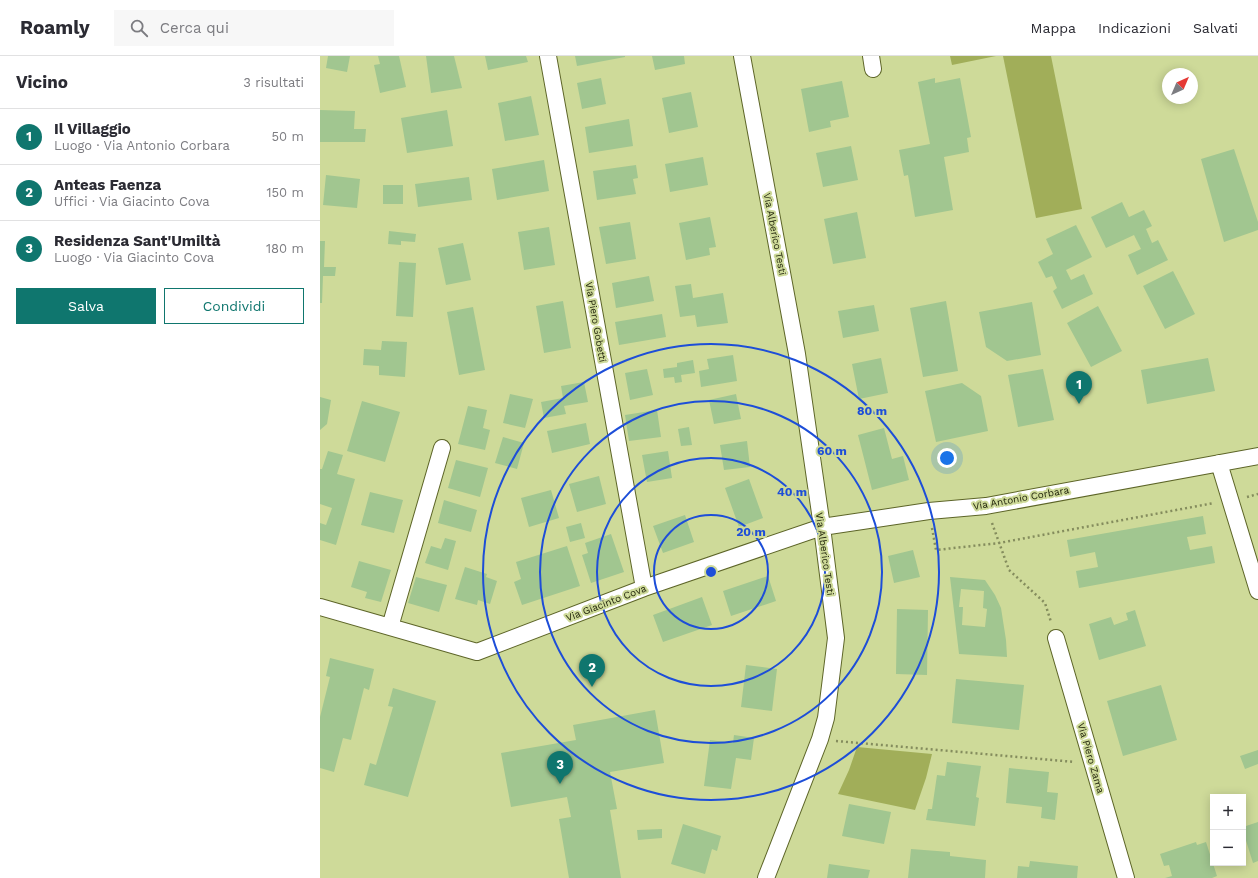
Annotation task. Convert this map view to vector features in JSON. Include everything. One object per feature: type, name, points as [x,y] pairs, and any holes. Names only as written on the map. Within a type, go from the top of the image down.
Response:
[{"type":"street","name":"Via Piero Gobetti","points":[[548,56],[644,588]]},
{"type":"street","name":"Via Alberico Testi","points":[[742,56],[797,354],[822,527],[836,638],[826,718],[820,739],[766,878]]},
{"type":"street","points":[[390,627],[442,448]]},
{"type":"street","name":"Via Antonio Corbara","points":[[822,527],[929,511],[986,506],[1258,456]]},
{"type":"street","points":[[1219,463],[1258,591]]},
{"type":"street","name":"Via Giacinto Cova","points":[[320,607],[477,652],[644,588],[822,527]]},
{"type":"street","name":"Via Piero Zama","points":[[1056,638],[1126,878]]},
{"type":"path","points":[[929,511],[936,550],[999,543],[1258,494]]},
{"type":"path","points":[[986,506],[1009,570],[1045,603],[1056,638]]},
{"type":"path","points":[[820,739],[1092,763]]},
{"type":"green space","points":[[950,56],[996,56],[952,65]]},
{"type":"green space","points":[[1003,56],[1051,56],[1082,209],[1036,218]]},
{"type":"green space","points":[[857,747],[932,754],[926,778],[915,810],[838,794],[849,770]]},
{"type":"building","points":[[328,56],[350,56],[347,72],[326,68]]},
{"type":"building","points":[[378,56],[399,56],[406,87],[380,93],[374,65],[380,64]]},
{"type":"building","points":[[426,56],[454,56],[462,88],[431,93]]},
{"type":"building","points":[[485,56],[526,56],[528,62],[488,70]]},
{"type":"building","points":[[575,56],[625,56],[625,57],[577,66]]},
{"type":"building","points":[[652,56],[684,56],[685,64],[655,70]]},
{"type":"building","points":[[601,78],[606,104],[582,109],[577,83]]},
{"type":"building","points":[[935,78],[935,83],[960,78],[971,137],[967,138],[969,152],[944,157],[953,210],[915,217],[908,175],[904,176],[899,150],[930,144],[918,82]]},
{"type":"building","points":[[842,81],[849,117],[830,121],[831,127],[809,132],[801,89]]},
{"type":"building","points":[[691,92],[698,127],[669,133],[662,98]]},
{"type":"building","points":[[531,96],[539,135],[505,141],[498,103]]},
{"type":"building","points":[[320,110],[355,111],[354,129],[366,129],[365,142],[320,142]]},
{"type":"building","points":[[447,110],[453,146],[407,153],[401,118]]},
{"type":"building","points":[[629,119],[633,146],[589,153],[585,127]]},
{"type":"building","points":[[851,146],[858,180],[823,187],[816,153]]},
{"type":"building","points":[[1234,149],[1258,222],[1258,230],[1224,242],[1201,159]]},
{"type":"building","points":[[703,157],[708,185],[670,192],[665,164]]},
{"type":"building","points":[[544,160],[549,191],[497,200],[492,169]]},
{"type":"building","points":[[636,165],[638,178],[633,179],[636,194],[597,200],[593,171]]},
{"type":"building","points":[[326,175],[360,179],[357,208],[323,205]]},
{"type":"building","points":[[469,177],[472,200],[418,207],[415,184]]},
{"type":"building","points":[[383,185],[403,185],[403,204],[383,204]]},
{"type":"building","points":[[1122,202],[1129,217],[1144,210],[1152,226],[1146,229],[1152,243],[1158,240],[1168,260],[1137,275],[1128,255],[1141,249],[1134,235],[1106,248],[1091,217]]},
{"type":"building","points":[[857,212],[866,258],[833,264],[824,219]]},
{"type":"building","points":[[710,217],[716,247],[709,248],[710,255],[686,260],[679,223]]},
{"type":"building","points":[[630,222],[636,259],[606,264],[599,227]]},
{"type":"building","points":[[1076,225],[1092,257],[1066,270],[1071,280],[1084,274],[1093,294],[1062,309],[1053,291],[1057,288],[1052,276],[1046,278],[1038,262],[1053,254],[1046,239]]},
{"type":"building","points":[[549,227],[555,265],[524,270],[518,232]]},
{"type":"building","points":[[389,231],[416,234],[415,242],[401,241],[401,245],[388,244]]},
{"type":"building","points":[[320,241],[325,241],[324,267],[336,267],[335,276],[323,276],[322,303],[320,303]]},
{"type":"building","points":[[463,243],[471,280],[446,285],[438,248]]},
{"type":"building","points":[[399,262],[416,263],[413,317],[396,316]]},
{"type":"building","points":[[1173,271],[1195,314],[1165,329],[1143,286]]},
{"type":"building","points":[[649,276],[654,301],[616,308],[612,283]]},
{"type":"building","points":[[691,284],[693,298],[723,293],[728,323],[697,327],[695,315],[680,317],[675,286]]},
{"type":"building","points":[[563,301],[571,348],[544,353],[536,306]]},
{"type":"building","points":[[946,301],[958,371],[923,377],[910,308]]},
{"type":"building","points":[[1032,302],[1041,355],[1007,361],[986,347],[979,312]]},
{"type":"building","points":[[874,305],[879,331],[843,338],[838,311]]},
{"type":"building","points":[[1098,306],[1122,351],[1091,367],[1067,323]]},
{"type":"building","points":[[473,307],[485,370],[459,375],[447,312]]},
{"type":"building","points":[[662,314],[666,337],[619,345],[615,322]]},
{"type":"building","points":[[382,341],[407,342],[405,377],[379,375],[379,366],[363,365],[364,349],[381,350]]},
{"type":"building","points":[[733,355],[737,381],[701,387],[699,371],[709,369],[707,359]]},
{"type":"building","points":[[881,358],[888,393],[859,399],[852,364]]},
{"type":"building","points":[[1208,358],[1215,391],[1147,404],[1141,370]]},
{"type":"building","points":[[693,360],[695,373],[681,375],[682,382],[675,383],[674,377],[664,378],[663,369],[677,367],[677,363]]},
{"type":"building","points":[[647,369],[653,395],[630,400],[625,373]]},
{"type":"building","points":[[1043,369],[1054,420],[1018,427],[1008,375]]},
{"type":"building","points":[[584,382],[588,402],[564,406],[566,414],[544,418],[541,402],[563,398],[561,386]]},
{"type":"building","points":[[962,383],[981,396],[988,431],[936,442],[925,391]]},
{"type":"building","points":[[510,394],[533,399],[525,428],[503,423]]},
{"type":"building","points":[[736,394],[741,419],[714,424],[709,400]]},
{"type":"building","points":[[320,397],[331,400],[327,424],[320,430]]},
{"type":"building","points":[[362,401],[400,412],[385,462],[347,451]]},
{"type":"building","points":[[468,406],[487,410],[483,428],[490,430],[485,450],[458,444]]},
{"type":"building","points":[[657,410],[661,437],[629,441],[625,415]]},
{"type":"building","points":[[586,423],[590,444],[552,453],[547,431]]},
{"type":"building","points":[[689,427],[692,445],[681,446],[678,429]]},
{"type":"building","points":[[884,428],[892,459],[903,456],[909,480],[872,490],[858,435]]},
{"type":"building","points":[[503,437],[524,443],[517,469],[495,463]]},
{"type":"building","points":[[747,441],[750,467],[724,470],[720,445]]},
{"type":"building","points":[[328,451],[343,455],[337,474],[355,479],[336,545],[320,540],[320,523],[326,525],[332,508],[320,504],[320,469],[322,469]]},
{"type":"building","points":[[668,451],[672,478],[647,482],[642,455]]},
{"type":"building","points":[[456,460],[488,468],[480,497],[448,488]]},
{"type":"building","points":[[599,476],[606,504],[577,512],[569,484]]},
{"type":"building","points":[[749,479],[763,518],[739,527],[725,488]]},
{"type":"building","points":[[551,490],[559,518],[529,527],[521,498]]},
{"type":"building","points":[[370,492],[403,500],[394,533],[361,525]]},
{"type":"building","points":[[444,500],[477,510],[471,532],[438,523]]},
{"type":"building","points":[[685,515],[694,542],[663,553],[653,526]]},
{"type":"building","points":[[1203,516],[1206,534],[1187,537],[1190,550],[1212,546],[1215,563],[1079,588],[1076,571],[1098,567],[1095,552],[1070,557],[1067,540]]},
{"type":"building","points":[[581,523],[585,538],[570,542],[566,527]]},
{"type":"building","points":[[611,534],[624,572],[591,583],[582,555],[588,553],[585,543]]},
{"type":"building","points":[[445,538],[456,541],[448,570],[425,563],[431,546],[441,549]]},
{"type":"building","points":[[567,546],[580,586],[522,605],[514,582],[521,579],[516,562]]},
{"type":"building","points":[[913,550],[920,577],[894,583],[888,556]]},
{"type":"building","points":[[359,561],[391,570],[381,602],[365,598],[367,592],[351,587]]},
{"type":"building","points":[[465,567],[487,574],[486,577],[497,581],[490,604],[478,600],[477,605],[455,599]]},
{"type":"building","points":[[768,576],[776,601],[731,616],[723,591]]},
{"type":"building","points":[[416,577],[447,585],[439,612],[408,603]]},
{"type":"building","points":[[950,577],[985,580],[995,595],[1001,608],[1007,657],[959,654]],"holes":[[[961,589],[984,591],[983,608],[987,609],[985,627],[962,625],[963,607],[959,607]]]},
{"type":"building","points":[[702,597],[712,625],[663,642],[653,615]]},
{"type":"building","points":[[897,609],[928,610],[927,675],[896,674]]},
{"type":"building","points":[[1135,610],[1146,646],[1099,660],[1089,624],[1111,617],[1114,625],[1128,620],[1126,613]]},
{"type":"building","points":[[330,658],[374,669],[369,690],[364,688],[351,740],[343,738],[334,772],[320,768],[320,717],[330,677],[326,676]]},
{"type":"building","points":[[746,665],[777,669],[772,711],[741,707]]},
{"type":"building","points":[[956,679],[1024,685],[1019,730],[952,723]]},
{"type":"building","points":[[1161,685],[1177,740],[1123,756],[1107,701]]},
{"type":"building","points":[[393,688],[436,701],[408,797],[364,785],[370,763],[376,765],[393,707],[388,706]]},
{"type":"building","points":[[655,710],[664,763],[610,772],[617,809],[610,810],[621,878],[569,878],[559,819],[571,817],[567,797],[511,807],[501,753],[576,740],[573,725]]},
{"type":"building","points":[[734,735],[754,738],[751,760],[736,758],[731,789],[704,786],[710,740],[733,743]]},
{"type":"building","points":[[1258,750],[1258,764],[1245,769],[1240,756]]},
{"type":"building","points":[[947,762],[981,766],[976,797],[979,798],[975,826],[926,820],[928,809],[932,809],[937,775],[945,776]]},
{"type":"building","points":[[1009,768],[1049,772],[1047,792],[1058,793],[1055,820],[1041,818],[1042,807],[1006,803]]},
{"type":"building","points":[[849,804],[891,812],[884,844],[842,836]]},
{"type":"building","points":[[1258,822],[1258,861],[1253,863],[1246,841],[1246,826]]},
{"type":"building","points":[[683,824],[721,836],[717,851],[712,849],[705,874],[671,864]]},
{"type":"building","points":[[662,829],[662,838],[638,840],[637,830]]},
{"type":"building","points":[[1196,842],[1197,845],[1206,842],[1210,854],[1210,866],[1214,866],[1217,876],[1212,878],[1165,878],[1172,876],[1169,865],[1164,866],[1160,854]]},
{"type":"building","points":[[911,849],[950,852],[950,856],[986,860],[985,878],[908,878]]},
{"type":"building","points":[[1030,861],[1078,866],[1077,878],[1017,878],[1018,866],[1029,867]]},
{"type":"building","points":[[829,864],[870,870],[868,878],[827,878]]},
{"type":"place","name":"Il Villaggio","points":[[1079,404]]},
{"type":"place","name":"Anteas Faenza","points":[[592,687]]},
{"type":"place","name":"Residenza Sant'Umiltà","points":[[560,784]]}]
